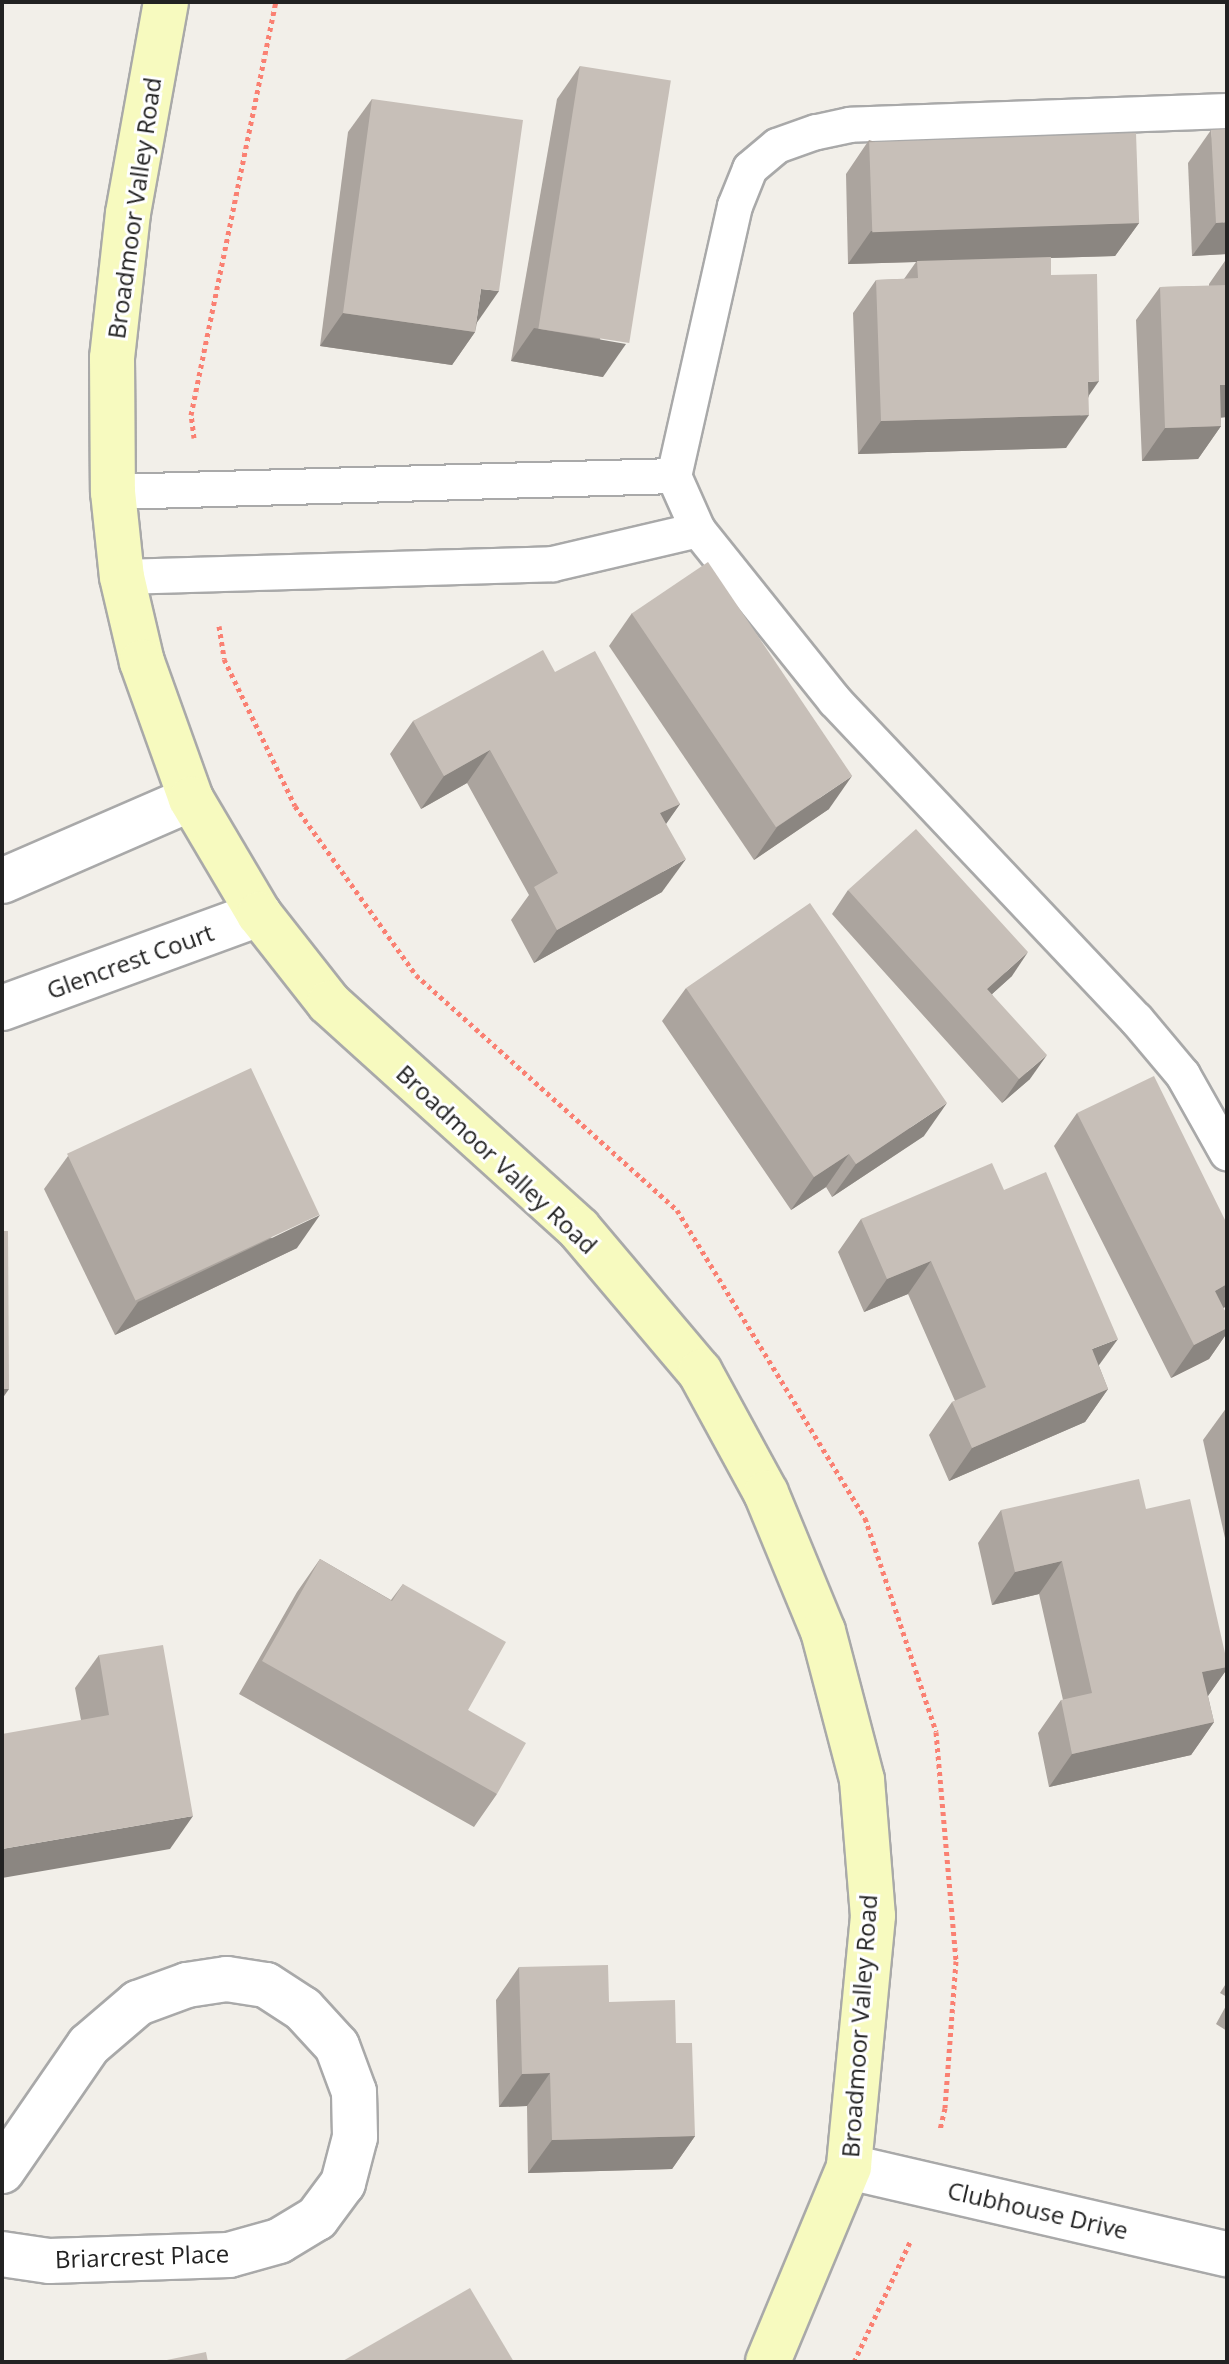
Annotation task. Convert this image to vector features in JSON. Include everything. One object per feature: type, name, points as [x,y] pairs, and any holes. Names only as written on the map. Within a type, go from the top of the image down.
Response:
[{"type":"street","name":"Broadmoor Valley Road","points":[[158,4],[128,213],[112,358],[113,492],[122,577],[142,662],[191,799],[259,914],[329,1003],[438,1105],[579,1229],[700,1372],[766,1493],[823,1631],[862,1780],[873,1916],[849,2167],[768,2362]]},
{"type":"street","points":[[2,881],[191,799]]},
{"type":"street","name":"Glencrest Court","points":[[2,1008],[259,914]]},
{"type":"street","name":"Briarcrest Place","points":[[2,2171],[89,2045],[138,2003],[187,1985],[227,1979],[266,1985],[303,2009],[337,2046],[354,2092],[355,2137],[343,2183],[317,2218],[279,2241],[229,2255],[49,2261],[2,2254]]},
{"type":"street","name":"Clubhouse Drive","points":[[849,2167],[1227,2254]]},
{"type":"lane","points":[[1227,111],[850,125],[816,132],[777,146],[750,169],[735,206],[674,476],[698,530],[835,701],[1136,1019],[1183,1075],[1227,1153]]},
{"type":"lane","points":[[113,492],[674,476]]},
{"type":"lane","points":[[122,577],[553,564],[698,530]]},
{"type":"building","points":[[580,66],[671,80],[629,343],[538,329]]},
{"type":"building","points":[[372,99],[523,120],[499,291],[481,289],[475,332],[343,313]]},
{"type":"building","points":[[1227,129],[1227,222],[1216,223],[1211,130]]},
{"type":"building","points":[[1136,133],[1139,223],[872,232],[869,142]]},
{"type":"building","points":[[1051,257],[1051,275],[1097,274],[1099,381],[1088,382],[1089,415],[881,421],[876,280],[918,278],[917,261]]},
{"type":"building","points":[[1227,285],[1227,385],[1220,385],[1221,426],[1165,428],[1160,287]]},
{"type":"building","points":[[708,562],[852,776],[776,827],[632,613]]},
{"type":"building","points":[[543,650],[555,672],[595,651],[680,804],[660,813],[686,859],[557,930],[534,887],[558,873],[490,750],[444,776],[413,721]]},
{"type":"building","points":[[916,829],[1028,952],[987,989],[1047,1055],[1019,1079],[848,890]]},
{"type":"building","points":[[810,903],[947,1103],[856,1164],[849,1154],[814,1177],[686,988]]},
{"type":"building","points":[[251,1068],[319,1215],[135,1301],[67,1154]]},
{"type":"building","points":[[1154,1076],[1227,1224],[1227,1284],[1215,1291],[1227,1315],[1227,1328],[1194,1345],[1077,1113]]},
{"type":"building","points":[[992,1163],[1004,1190],[1046,1172],[1118,1339],[1092,1349],[1108,1389],[972,1448],[952,1402],[986,1387],[931,1261],[887,1279],[861,1219]]},
{"type":"building","points":[[2,1231],[8,1231],[9,1389],[2,1389]]},
{"type":"building","points":[[1139,1479],[1146,1509],[1190,1499],[1227,1662],[1227,1667],[1202,1672],[1214,1722],[1072,1754],[1061,1700],[1092,1693],[1062,1561],[1015,1572],[1001,1510]]},
{"type":"building","points":[[320,1559],[392,1601],[403,1584],[506,1642],[468,1710],[526,1743],[497,1794],[262,1661]]},
{"type":"building","points":[[163,1645],[193,1816],[2,1849],[2,1734],[109,1715],[99,1655]]},
{"type":"building","points":[[608,1965],[609,2002],[675,2000],[676,2043],[692,2043],[695,2136],[552,2140],[550,2073],[522,2074],[519,1967]]},
{"type":"building","points":[[470,2288],[514,2362],[341,2362]]},
{"type":"building","points":[[206,2352],[208,2362],[157,2362]]}]
